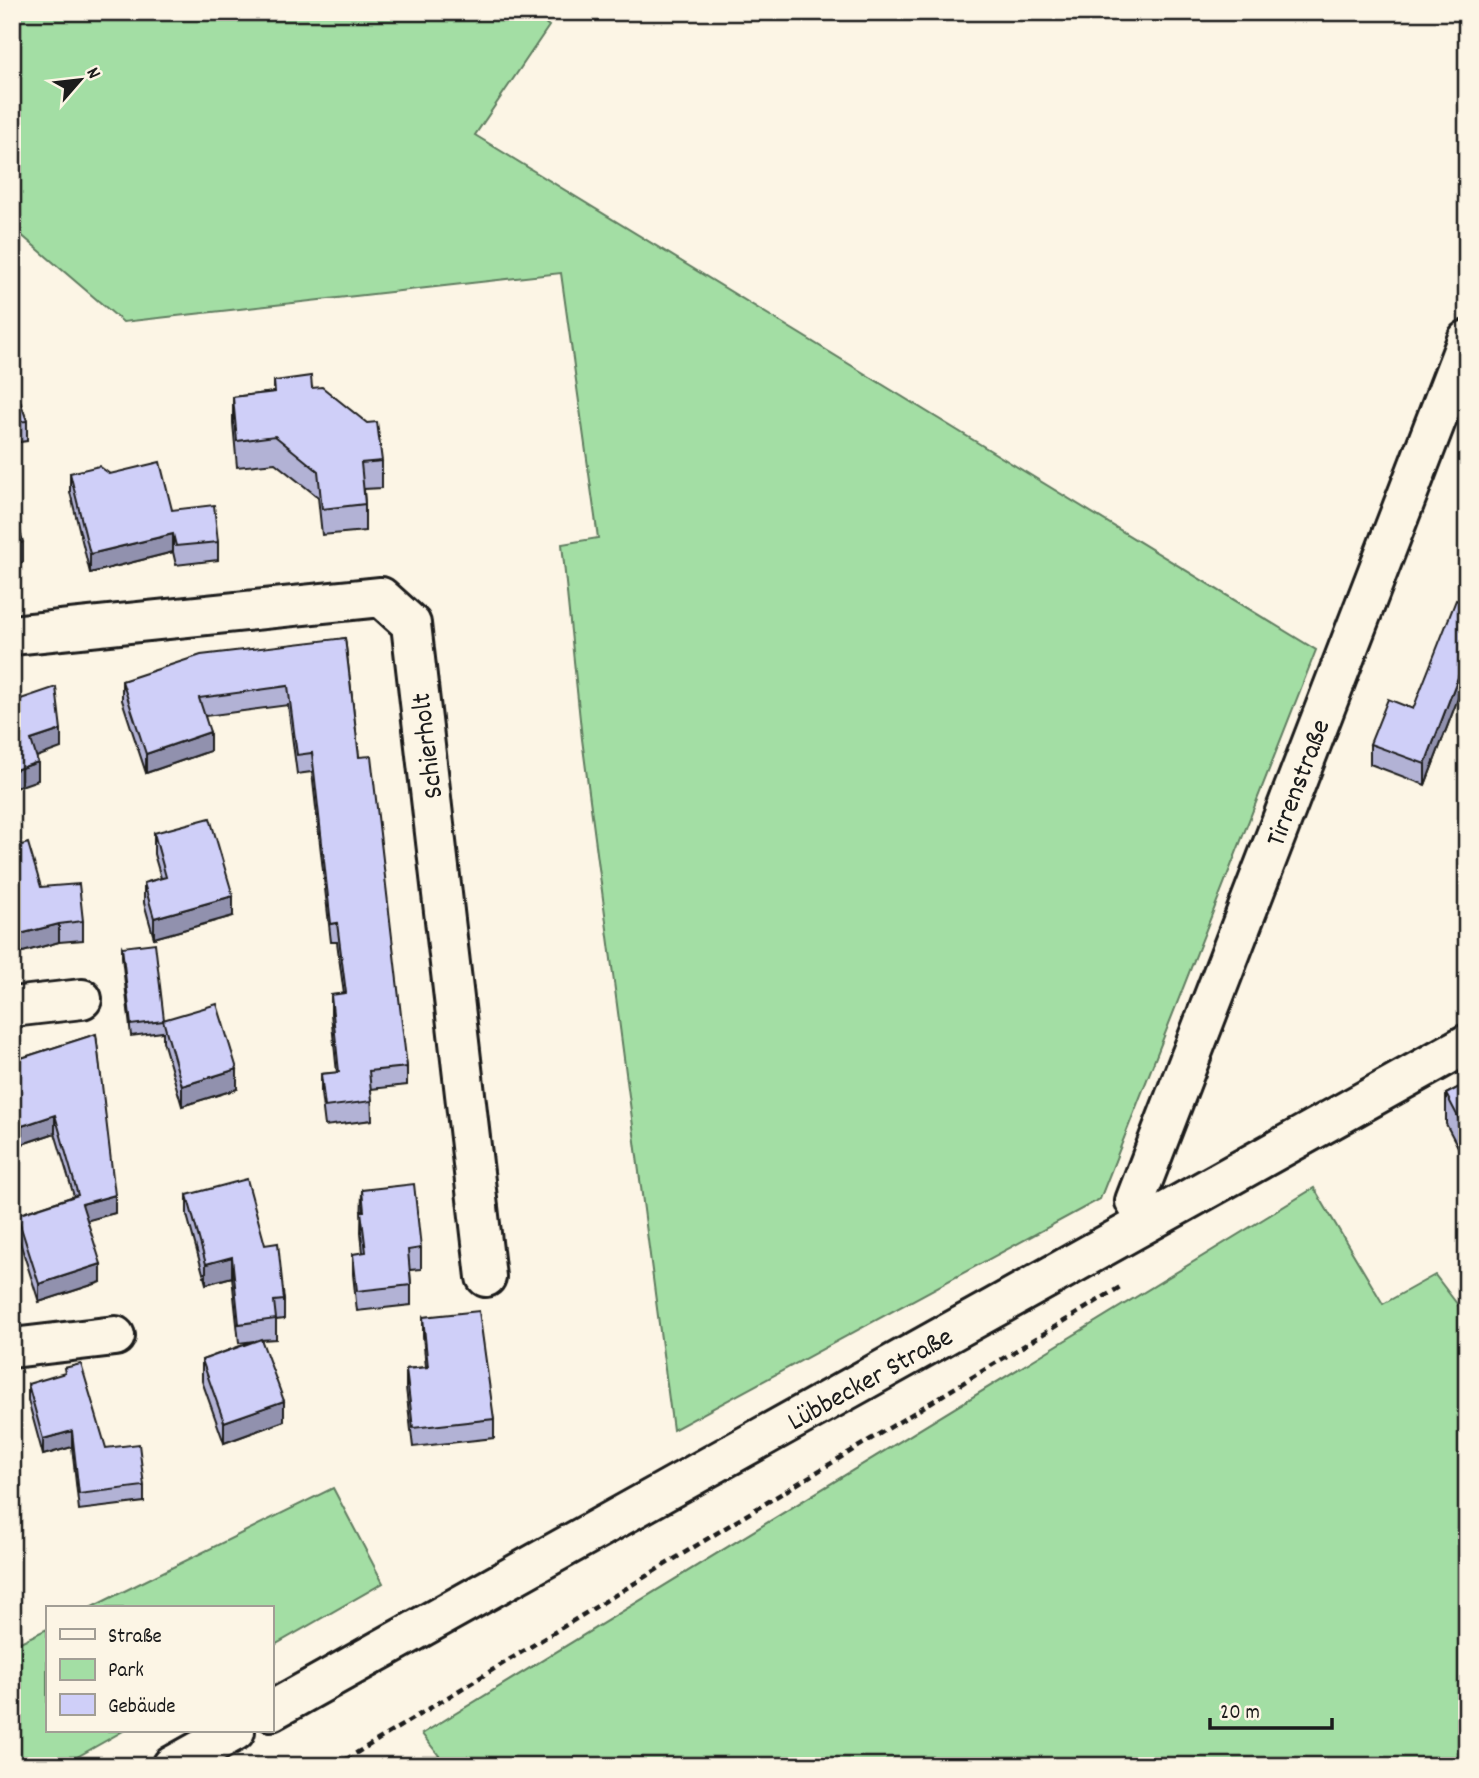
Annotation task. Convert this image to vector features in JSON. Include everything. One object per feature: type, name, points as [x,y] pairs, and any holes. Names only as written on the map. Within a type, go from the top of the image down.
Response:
[{"type":"street","name":"Tirrenstraße","points":[[1147,1222],[1135,1201],[1467,340]]},
{"type":"street","name":"Schierholt","points":[[12,635],[381,597],[411,624],[486,1277]]},
{"type":"street","points":[[12,1007],[82,999]]},
{"type":"street","name":"Lübbecker Straße","points":[[273,1710],[1467,1044]]},
{"type":"street","points":[[12,1348],[115,1336]]},
{"type":"street","points":[[172,1766],[233,1732]]},
{"type":"path","points":[[335,1766],[1129,1281]]},
{"type":"green space","points":[[12,12],[531,12],[549,26],[475,135],[1316,650],[1100,1199],[673,1430],[582,739],[562,544],[598,538],[561,273],[123,322],[12,227]]},
{"type":"green space","points":[[1314,1188],[1383,1304],[1435,1275],[1467,1317],[1467,1766],[447,1766],[422,1734]]},
{"type":"green space","points":[[333,1488],[383,1583],[273,1646],[273,1606],[94,1606]]},
{"type":"green space","points":[[46,1629],[46,1732],[121,1732],[61,1766],[12,1766],[12,1646]]},
{"type":"building","points":[[311,376],[312,388],[322,387],[367,423],[377,422],[382,461],[361,463],[365,504],[322,509],[318,471],[275,436],[237,441],[233,397],[275,392],[274,381]]},
{"type":"building","points":[[12,379],[27,421],[12,422]]},
{"type":"building","points":[[160,462],[172,510],[214,505],[218,542],[176,546],[173,534],[90,554],[70,473],[99,466],[110,474]]},
{"type":"building","points":[[12,500],[23,542],[12,545]]},
{"type":"building","points":[[1456,600],[1467,604],[1467,675],[1460,672],[1425,764],[1370,744],[1388,699],[1413,709]]},
{"type":"building","points":[[345,638],[359,757],[371,756],[407,1067],[369,1071],[372,1101],[325,1107],[321,1074],[339,1072],[331,995],[346,993],[337,923],[331,924],[312,753],[297,755],[288,686],[199,698],[210,732],[146,754],[122,681],[201,655]]},
{"type":"building","points":[[56,687],[61,730],[31,740],[38,762],[12,771],[12,702]]},
{"type":"building","points":[[210,818],[233,896],[154,918],[144,883],[166,877],[154,833]]},
{"type":"building","points":[[28,843],[41,887],[79,884],[83,921],[12,936],[12,848]]},
{"type":"building","points":[[155,943],[164,1020],[131,1025],[122,947]]},
{"type":"building","points":[[217,1004],[237,1069],[182,1086],[163,1020]]},
{"type":"building","points":[[96,1034],[115,1195],[82,1204],[101,1264],[39,1284],[17,1215],[78,1195],[55,1115],[22,1126],[12,1096],[12,1061]]},
{"type":"building","points":[[1467,1083],[1467,1134],[1446,1094]]},
{"type":"building","points":[[247,1179],[265,1245],[278,1243],[284,1300],[274,1301],[276,1319],[239,1324],[232,1257],[206,1264],[187,1195]]},
{"type":"building","points":[[414,1184],[421,1248],[408,1250],[411,1285],[357,1291],[353,1254],[366,1252],[361,1211],[364,1211],[362,1190]]},
{"type":"building","points":[[479,1311],[494,1419],[413,1428],[406,1369],[428,1367],[423,1317]]},
{"type":"building","points":[[261,1339],[284,1401],[224,1422],[202,1360]]},
{"type":"building","points":[[81,1364],[106,1448],[139,1444],[144,1486],[79,1494],[72,1431],[43,1439],[28,1384],[65,1373],[64,1368]]}]
